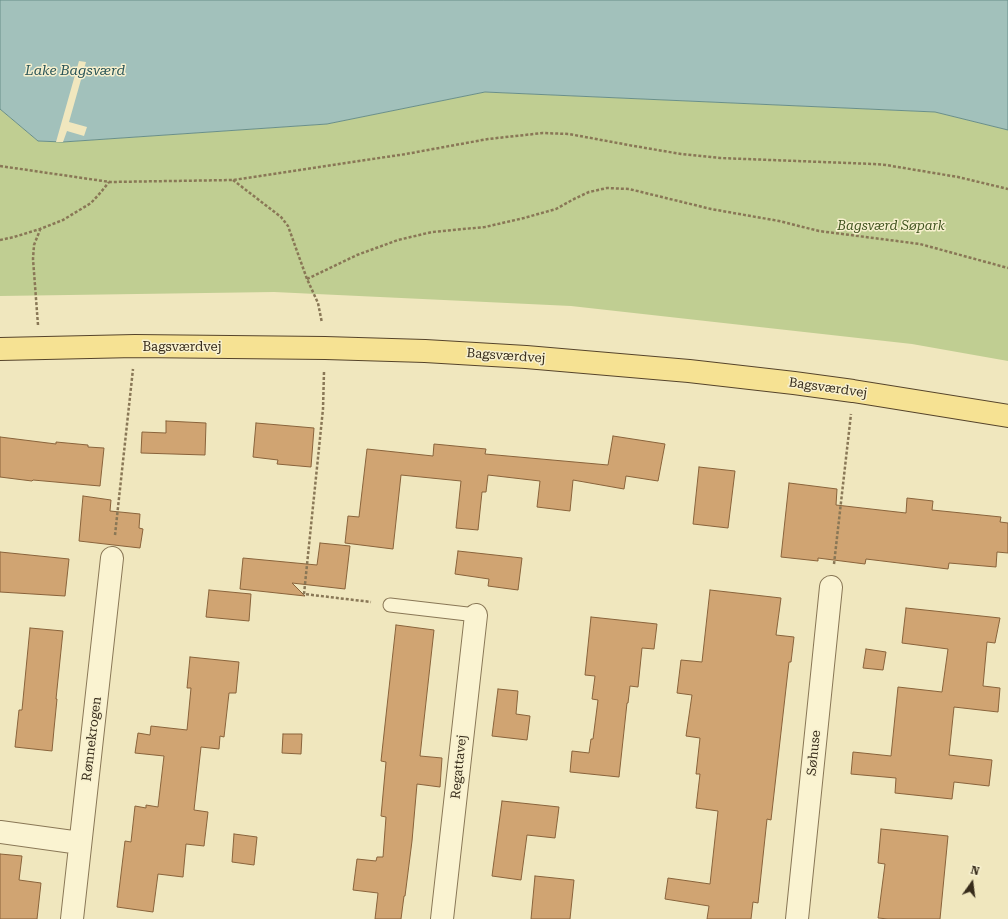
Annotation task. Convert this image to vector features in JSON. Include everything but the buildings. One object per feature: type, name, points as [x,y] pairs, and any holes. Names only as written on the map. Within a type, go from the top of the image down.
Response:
[{"type":"main road","name":"Bagsværdvej","points":[[0,349],[135,346],[325,348],[425,351],[526,357],[689,371],[794,383],[1008,416]]},
{"type":"street","name":"Rønnekrogen","points":[[72,919],[112,558]]},
{"type":"street","name":"Søhuse","points":[[797,919],[831,587]]},
{"type":"street","name":"Regattavej","points":[[442,919],[476,615]]},
{"type":"street","points":[[0,832],[80,843]]},
{"type":"lane","points":[[390,605],[476,615]]},
{"type":"path","points":[[0,166],[110,182],[233,180],[406,154],[488,139],[543,133],[570,134],[681,154],[720,158],[886,165],[958,177],[1008,189]]},
{"type":"path","points":[[233,180],[281,217],[288,226],[318,303],[325,348]]},
{"type":"path","points":[[0,240],[40,229],[63,220],[91,202],[110,182]]},
{"type":"path","points":[[307,278],[357,255],[398,240],[432,232],[485,226],[524,218],[556,209],[589,192],[607,188],[629,189],[711,209],[779,221],[820,231],[920,244],[1008,268]]},
{"type":"path","points":[[39,348],[33,259],[34,245],[40,229]]},
{"type":"path","points":[[112,558],[135,346]]},
{"type":"path","points":[[323,398],[304,594],[390,605]]},
{"type":"path","points":[[831,587],[849,429]]},
{"type":"green space","name":"Bagsværd Søpark","points":[[485,92],[935,112],[1008,130],[1008,361],[912,344],[571,306],[274,292],[0,296],[0,109],[38,141],[63,142],[327,124]]},
{"type":"water","name":"Lake Bagsværd","points":[[0,0],[1008,0],[1008,130],[935,112],[485,92],[327,124],[63,142],[38,141],[0,109]]},
{"type":"pier","points":[[79,61],[86,62],[69,122],[87,127],[84,136],[67,131],[63,142],[56,142]]}]
